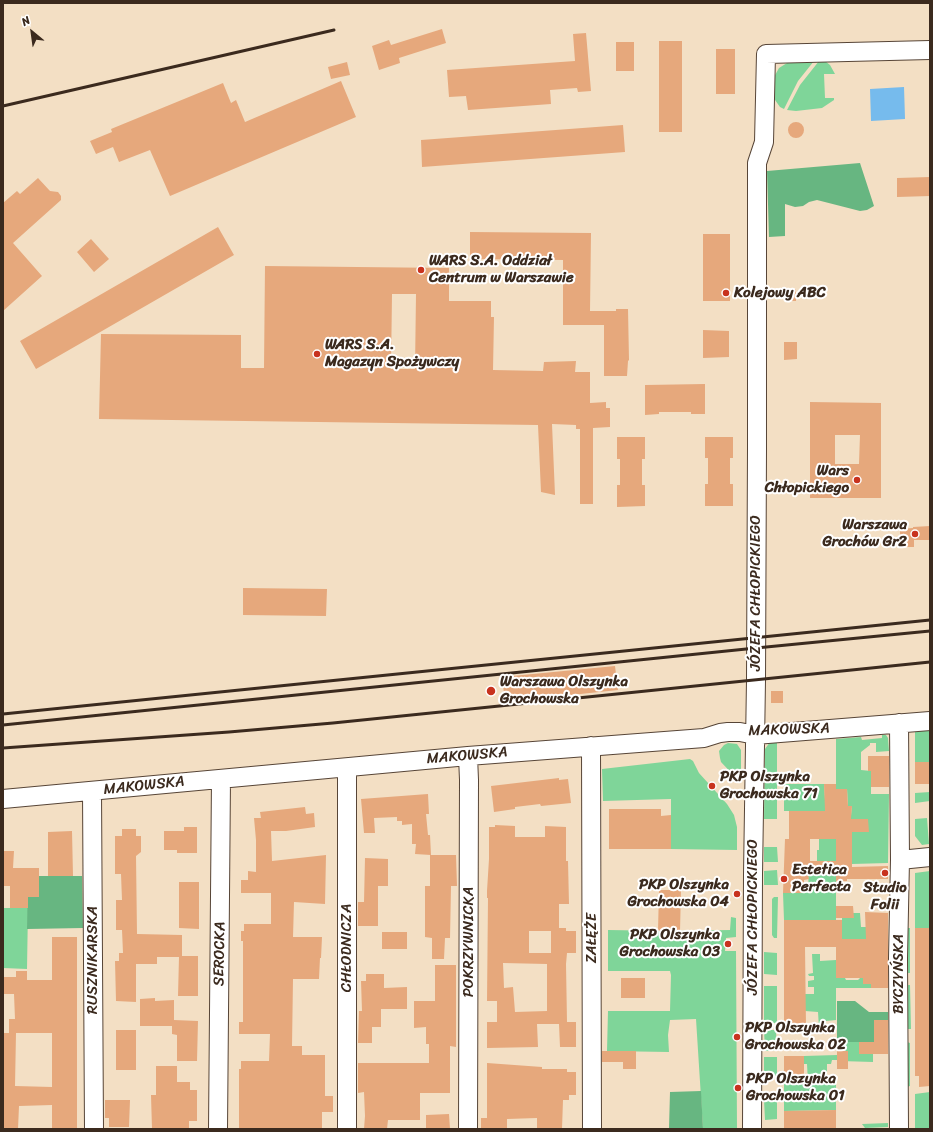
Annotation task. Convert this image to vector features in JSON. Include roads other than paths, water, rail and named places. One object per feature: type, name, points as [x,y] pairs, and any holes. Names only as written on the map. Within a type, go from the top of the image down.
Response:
[{"type":"street","name":"JÓZEFA CHŁOPICKIEGO","points":[[752,1129],[757,448],[757,163],[764,142],[766,54],[930,50]]},
{"type":"street","name":"MAKOWSKA","points":[[3,799],[92,792],[468,756],[704,738],[728,732],[740,732],[755,735],[930,721]]},
{"type":"street","name":"BYCZYŃSKA","points":[[899,723],[899,1129]]},
{"type":"street","name":"ZAŁĘŻE","points":[[591,746],[592,1129]]},
{"type":"street","name":"POKRZYWNICKA","points":[[468,756],[468,1129]]},
{"type":"street","name":"CHŁODNICZA","points":[[347,768],[347,1129]]},
{"type":"street","name":"SEROCKA","points":[[218,1129],[221,779]]},
{"type":"street","name":"RUSZNIKARSKA","points":[[92,792],[94,1129]]},
{"type":"street","points":[[900,860],[930,857]]},
{"type":"water","points":[[904,87],[905,119],[871,121],[870,89]]},
{"type":"railway","points":[[3,106],[334,30]]},
{"type":"railway","points":[[3,714],[930,620]]},
{"type":"railway","points":[[3,725],[930,631]]},
{"type":"railway","points":[[3,748],[333,723],[930,662]]},
{"type":"place","name":"WARS S.A. Oddział Centrum w Warszawie","points":[[421,270]]},
{"type":"place","name":"Kolejowy ABC","points":[[726,293]]},
{"type":"place","name":"WARS S.A. Magazyn Spożywczy","points":[[317,354]]},
{"type":"place","name":"Wars Chłopickiego","points":[[857,480]]},
{"type":"place","name":"Warszawa Grochów Gr2","points":[[915,534]]},
{"type":"place","name":"Warszawa Olszynka Grochowska","points":[[491,691]]},
{"type":"place","name":"PKP Olszynka Grochowska 71","points":[[712,786]]},
{"type":"place","name":"Studio Folii","points":[[885,873]]},
{"type":"place","name":"Estetica Perfecta","points":[[784,879]]},
{"type":"place","name":"PKP Olszynka Grochowska 04","points":[[737,894]]},
{"type":"place","name":"PKP Olszynka Grochowska 03","points":[[728,944]]},
{"type":"place","name":"PKP Olszynka Grochowska 02","points":[[737,1037]]},
{"type":"place","name":"PKP Olszynka Grochowska 01","points":[[738,1088]]}]
